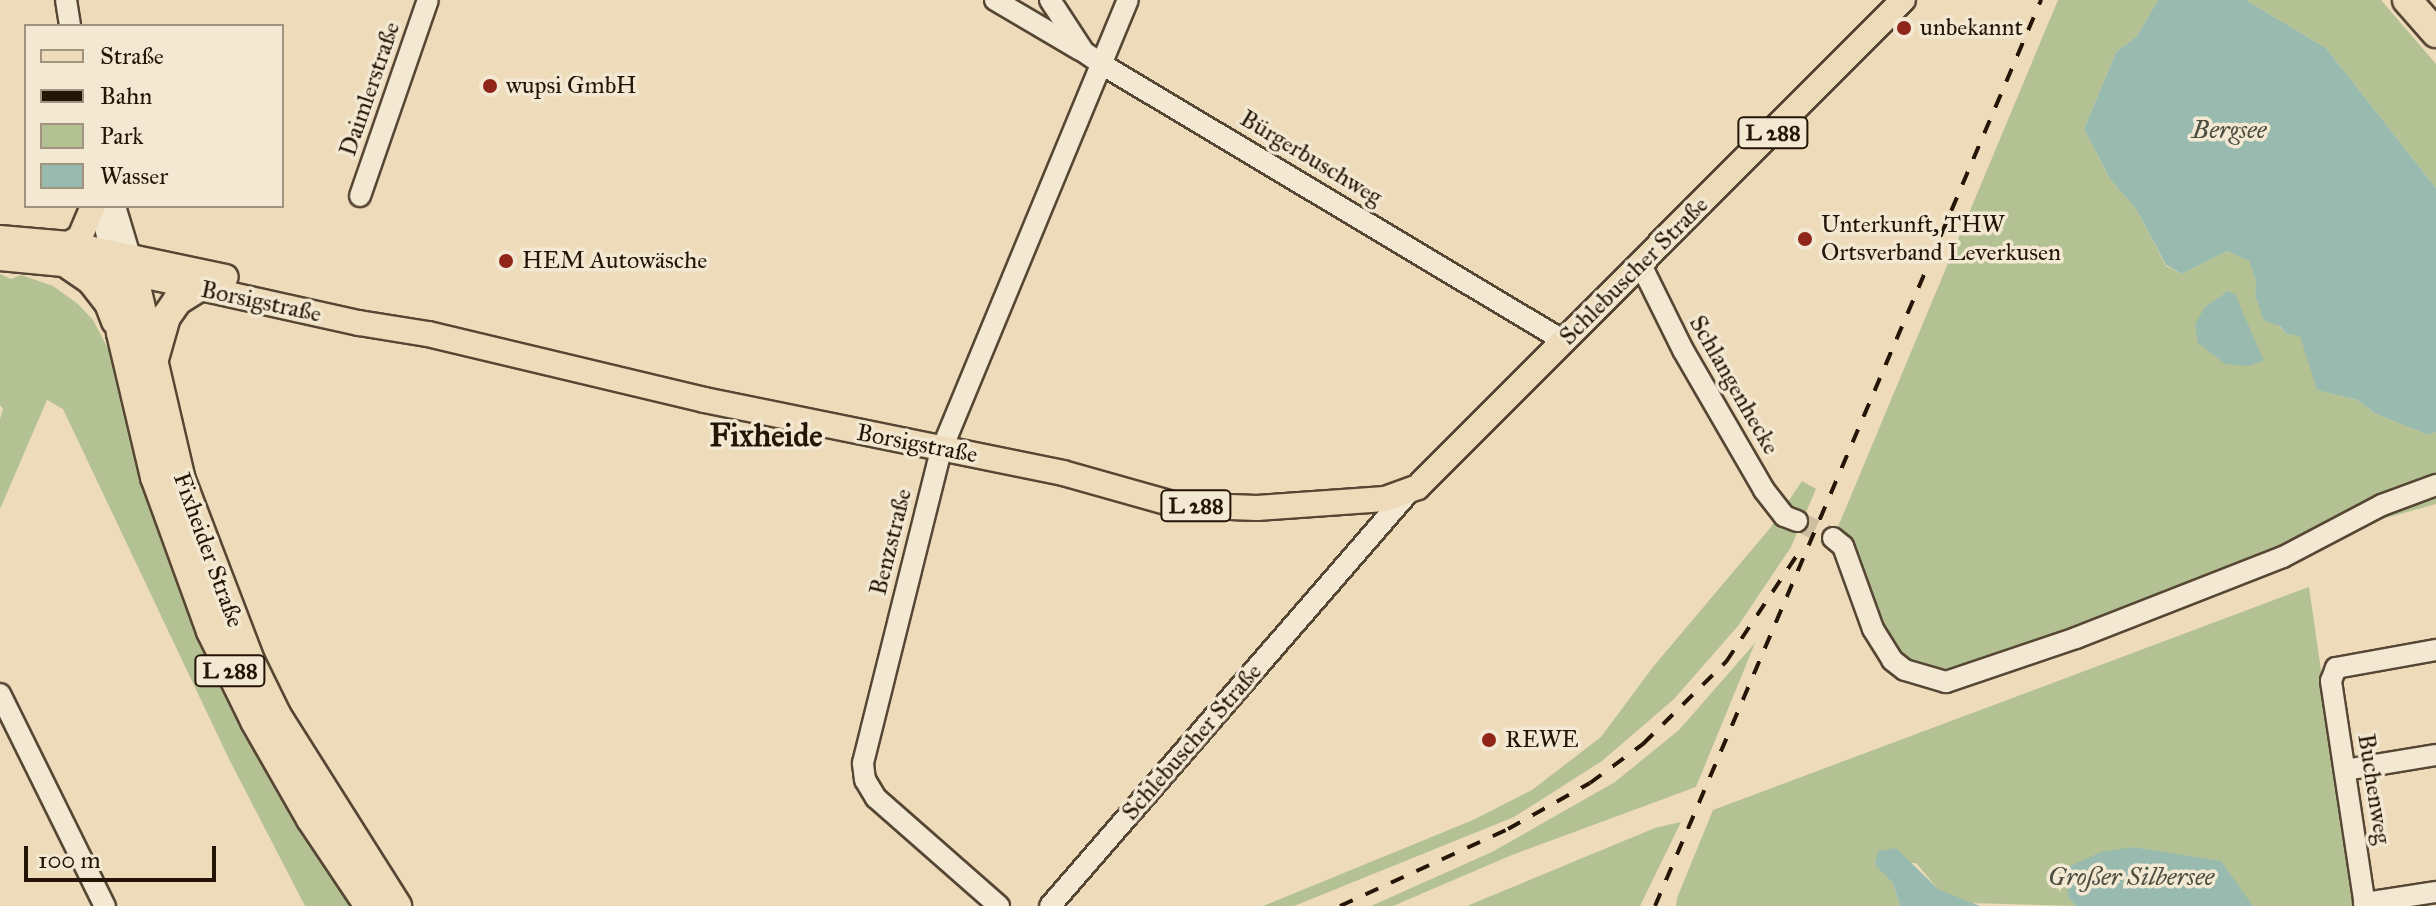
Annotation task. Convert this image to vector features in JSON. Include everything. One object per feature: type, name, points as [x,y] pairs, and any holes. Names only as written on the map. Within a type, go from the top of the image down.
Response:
[{"type":"highway","points":[[2407,0],[2436,33]]},
{"type":"highway","name":"L 288","points":[[67,253],[100,290],[121,333]]},
{"type":"highway","name":"Fixheider Straße","points":[[128,266],[121,333],[155,477],[211,631],[255,721],[311,819],[369,906]]},
{"type":"highway","name":"Fixheider Straße","points":[[128,266],[181,480],[250,661],[291,741],[397,906]]},
{"type":"highway","name":"L 288","points":[[152,368],[166,317],[177,301],[198,288]]},
{"type":"main road","name":"Schlebuscher Straße","points":[[1409,492],[1757,150],[1903,0]]},
{"type":"main road","points":[[0,258],[67,253],[80,237],[92,208]]},
{"type":"main road","points":[[0,238],[128,266]]},
{"type":"main road","name":"Borsigstraße","points":[[128,266],[198,288],[359,323],[428,334],[704,400],[941,451],[1063,473],[1177,505],[1257,508],[1360,502],[1409,492]]},
{"type":"main road","name":"L 288","points":[[128,266],[325,299],[361,312],[370,323]]},
{"type":"street","points":[[66,0],[70,24]]},
{"type":"street","name":"Daimlerstraße","points":[[360,196],[428,0]]},
{"type":"street","points":[[995,0],[1084,52]]},
{"type":"street","name":"Bürgerbuschweg","points":[[1050,0],[1084,52],[1103,65],[1564,341]]},
{"type":"street","name":"Benzstraße","points":[[999,906],[876,798],[863,774],[941,451],[1128,0]]},
{"type":"street","name":"Fixheider Straße","points":[[101,208],[128,266]]},
{"type":"street","name":"Fixheider Straße","points":[[115,208],[128,266]]},
{"type":"street","name":"Schlangenhecke","points":[[1640,263],[1677,340],[1764,490],[1784,516],[1797,521]]},
{"type":"street","points":[[1833,538],[1843,546],[1873,629],[1892,660],[1905,670],[1946,682],[2076,638],[2283,557],[2382,505],[2436,485]]},
{"type":"street","name":"Schlebuscher Straße","points":[[1050,906],[1409,492]]},
{"type":"street","points":[[1360,502],[1365,540]]},
{"type":"street","name":"Buchenweg","points":[[2365,905],[2331,681],[2336,668],[2436,650]]},
{"type":"street","points":[[0,694],[105,906]]},
{"type":"street","points":[[2345,770],[2436,755]]},
{"type":"street","points":[[2365,905],[2436,892]]},
{"type":"green space","points":[[2058,0],[2158,0],[2137,36],[2116,52],[2084,129],[2110,179],[2136,209],[2166,266],[2182,274],[2227,251],[2249,260],[2256,281],[2255,296],[2286,334],[2300,335],[2318,390],[2357,400],[2376,414],[2428,435],[2436,432],[2436,504],[2291,544],[2036,644],[1940,675],[1899,658],[1835,534]]},
{"type":"green space","points":[[2246,0],[2381,0],[2436,64],[2436,188],[2326,48]]},
{"type":"green space","points":[[0,274],[11,279],[21,275],[53,286],[78,304],[93,320],[116,364],[354,906],[305,906],[228,757],[63,409],[47,400],[0,509],[0,419],[3,409],[0,405]]},
{"type":"green space","points":[[1802,481],[1816,489],[1791,547],[1738,626],[1674,699],[1602,761],[1514,817],[1294,906],[1263,906],[1473,820],[1532,790],[1601,737],[1653,667],[1771,527]]},
{"type":"green space","points":[[2309,587],[2355,906],[2253,906],[2240,890],[2185,856],[2133,847],[2068,897],[2076,906],[1968,903],[1938,889],[1916,863],[1875,864],[1893,883],[1900,906],[1676,906],[1713,810]]},
{"type":"green space","points":[[1755,643],[1696,787],[1512,855],[1393,906],[1371,906],[1492,852],[1615,782],[1679,730]]},
{"type":"green space","points":[[1681,822],[1640,906],[1467,906],[1655,828]]},
{"type":"water","name":"Bergsee","points":[[2158,0],[2246,0],[2326,48],[2436,188],[2436,432],[2428,435],[2376,414],[2357,400],[2317,390],[2300,336],[2286,334],[2280,326],[2264,321],[2255,295],[2256,281],[2249,261],[2227,251],[2182,274],[2166,265],[2136,209],[2110,179],[2084,129],[2116,52],[2137,36]]},
{"type":"water","points":[[2228,291],[2235,294],[2264,361],[2248,366],[2225,364],[2198,343],[2195,324],[2205,307]]},
{"type":"water","name":"Großer Silbersee","points":[[2133,847],[2221,861],[2253,906],[2076,906],[2068,897],[2066,868],[2101,852]]},
{"type":"water","name":"Großer Silbersee","points":[[1896,848],[1938,889],[1980,906],[1900,906],[1893,883],[1875,865],[1878,851]]},
{"type":"tunnel","points":[[1797,521],[1833,538]]},
{"type":"railway","points":[[1655,906],[2041,0]]},
{"type":"railway","points":[[1340,906],[1508,829],[1590,783],[1643,744],[1726,662],[1797,555]]},
{"type":"place","name":"unbekannt","points":[[1904,28]]},
{"type":"place","name":"wupsi GmbH","points":[[490,86]]},
{"type":"place","name":"Unterkunft, THW Ortsverband Leverkusen","points":[[1805,239]]},
{"type":"place","name":"HEM Autowäsche","points":[[506,261]]},
{"type":"place","name":"REWE","points":[[1489,740]]},
{"type":"district","name":"Fixheide","points":[[766,436]]}]
